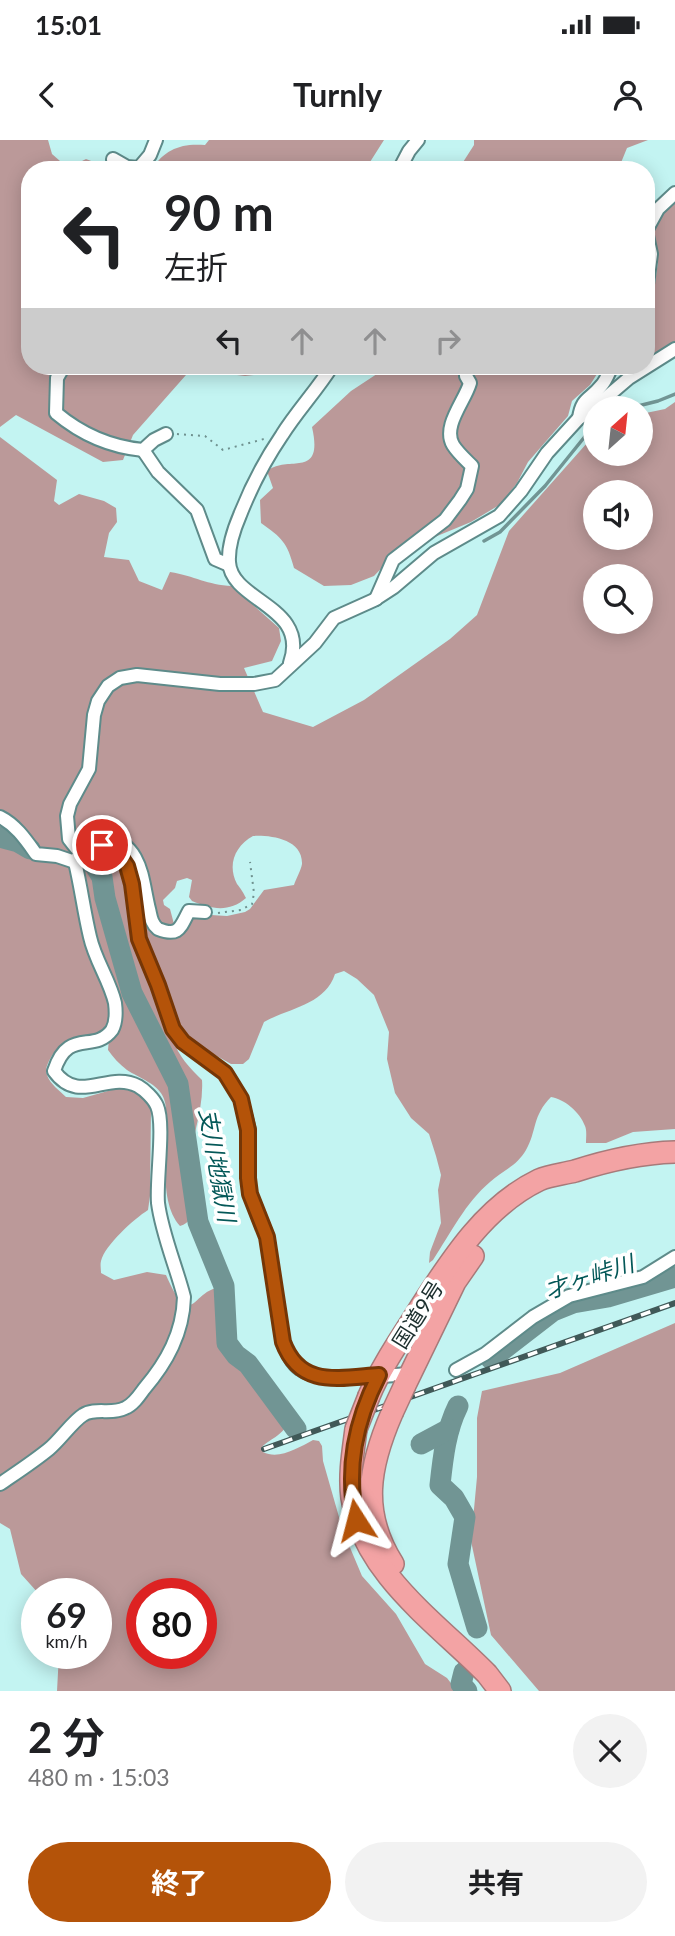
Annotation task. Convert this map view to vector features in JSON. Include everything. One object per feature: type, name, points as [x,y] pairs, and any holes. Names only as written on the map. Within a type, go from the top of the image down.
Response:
[{"type":"highway","name":"国道9号","points":[[500,1691],[487,1674],[389,1577],[363,1539],[356,1520],[351,1490],[356,1429],[379,1375],[443,1273],[469,1237],[494,1212],[524,1188],[542,1178],[611,1159],[675,1152]]},
{"type":"highway","name":"国道9号","points":[[425,1613],[384,1550],[374,1520],[372,1472],[381,1440],[454,1282],[483,1241],[516,1209],[544,1187],[568,1173]]},
{"type":"street","points":[[145,161],[156,140]]},
{"type":"street","points":[[404,161],[418,140]]},
{"type":"street","points":[[655,215],[675,193]]},
{"type":"street","points":[[655,362],[675,349]]},
{"type":"street","points":[[59,375],[56,413],[67,423],[105,443],[143,450],[158,472],[197,510],[215,559],[229,565],[245,589],[282,618],[291,633],[295,648],[288,666]]},
{"type":"street","points":[[229,565],[229,550],[252,486],[282,435],[325,375]]},
{"type":"street","points":[[375,600],[393,560],[445,520],[467,489],[472,466],[452,443],[450,429],[468,391],[470,383],[466,375]]},
{"type":"street","points":[[579,418],[585,399],[601,386],[607,375]]},
{"type":"street","points":[[0,1484],[48,1450],[81,1416],[91,1411],[110,1412],[133,1403],[161,1370],[173,1348],[184,1312],[184,1297],[158,1203],[160,1120],[157,1106],[141,1087],[130,1083],[73,1087],[60,1080],[54,1071],[58,1057],[66,1047],[100,1038],[112,1030],[116,1014],[114,1001],[90,939],[77,858],[69,839],[67,816],[70,804],[89,769],[97,701],[108,685],[120,678],[137,675],[220,684],[254,684],[275,680],[315,643],[334,618],[375,600],[434,553],[499,516],[521,491],[547,453],[579,418],[635,375]]},
{"type":"street","points":[[143,450],[166,434]]},
{"type":"street","points":[[0,817],[23,836],[36,854],[77,858]]},
{"type":"street","points":[[96,845],[96,838],[104,835],[122,842],[132,850],[140,870],[151,919],[158,929],[174,932],[182,927],[189,911],[205,912]]},
{"type":"street","points":[[77,858],[90,845],[96,845],[115,850],[126,863],[132,884],[139,939],[173,1029],[183,1042],[225,1073],[241,1099],[248,1130],[250,1194],[267,1237],[287,1354],[298,1368],[319,1377],[379,1375],[407,1379]]},
{"type":"street","points":[[456,1370],[485,1354],[533,1317],[569,1296],[643,1277],[675,1257]]},
{"type":"path","points":[[166,434],[205,436],[223,450],[282,435]]},
{"type":"path","points":[[205,912],[220,913],[249,908],[254,900],[250,862]]},
{"type":"shaded area","points":[[0,140],[48,140],[52,154],[60,161],[21,161],[21,375],[186,375],[133,435],[123,460],[103,462],[16,415],[0,427]]},
{"type":"shaded area","points":[[209,140],[384,140],[371,161],[159,161],[168,152],[181,146],[205,145]]},
{"type":"shaded area","points":[[474,140],[648,140],[627,148],[622,161],[464,161],[474,145]]},
{"type":"shaded area","points":[[675,202],[675,344],[655,357],[655,283],[658,262],[655,251],[655,225]]},
{"type":"shaded area","points":[[375,375],[596,375],[590,385],[572,401],[568,416],[528,462],[517,483],[501,504],[471,522],[396,553],[374,576],[351,585],[324,586],[294,568],[283,541],[261,523],[260,500],[273,488],[267,471],[275,466],[309,460],[313,454],[314,443],[312,427],[351,391]]},
{"type":"shaded area","points":[[675,402],[675,1129],[633,1132],[606,1143],[586,1143],[583,1121],[566,1103],[551,1097],[538,1117],[522,1156],[473,1199],[429,1263],[430,1252],[441,1223],[438,1190],[441,1175],[436,1156],[429,1134],[411,1118],[395,1093],[387,1059],[389,1032],[374,995],[344,971],[335,974],[323,993],[315,999],[264,1022],[249,1059],[243,1064],[231,1064],[194,1043],[173,1039],[181,1056],[202,1080],[201,1103],[188,1172],[193,1211],[187,1222],[180,1226],[169,1205],[165,1165],[166,1109],[158,1089],[116,1060],[108,1050],[109,1038],[92,1036],[68,1041],[55,1052],[46,1069],[50,1081],[66,1097],[83,1098],[115,1089],[130,1089],[142,1096],[151,1109],[148,1210],[128,1226],[108,1248],[101,1261],[101,1273],[114,1280],[147,1272],[166,1275],[181,1302],[187,1306],[211,1290],[221,1287],[225,1349],[247,1367],[287,1421],[281,1433],[262,1447],[263,1452],[282,1454],[313,1440],[319,1441],[343,1531],[362,1576],[396,1614],[425,1664],[447,1678],[457,1691],[57,1691],[58,1669],[112,1669],[112,1578],[25,1578],[21,1574],[10,1529],[0,1523],[0,437],[57,480],[54,501],[59,505],[79,494],[104,501],[116,508],[117,522],[109,533],[104,557],[129,560],[139,581],[162,590],[170,572],[232,586],[279,628],[281,641],[272,661],[244,668],[263,712],[313,727],[364,700],[450,639],[477,615],[509,531],[583,448],[583,466],[653,466],[653,412],[665,409]],"holes":[[[253,836],[284,840],[297,849],[302,864],[294,885],[264,890],[245,912],[227,916],[195,914],[178,925],[174,924],[170,909],[164,905],[163,900],[175,888],[177,881],[187,878],[192,880],[189,897],[192,901],[206,906],[226,908],[246,898],[234,877],[233,863],[237,851]]]},
{"type":"shaded area","points":[[675,1323],[675,1691],[539,1691],[491,1635],[471,1541],[477,1477],[477,1418],[482,1391],[560,1373]]},
{"type":"waterway","points":[[653,402],[675,394]]},
{"type":"waterway","points":[[484,541],[500,532],[545,486],[583,439]]},
{"type":"waterway","name":"支川地獄川","points":[[0,837],[30,849]]},
{"type":"waterway","name":"支川地獄川","points":[[86,860],[94,864],[102,877],[105,898],[132,993],[178,1084],[198,1222],[224,1286],[227,1343],[236,1355],[248,1364],[296,1429]]},
{"type":"waterway","name":"才ヶ峠川","points":[[491,1359],[553,1311],[573,1303],[608,1297],[675,1277]]},
{"type":"waterway","name":"才ヶ峠川","points":[[458,1406],[448,1434],[440,1485],[454,1498],[465,1517],[458,1564],[477,1628]]},
{"type":"waterway","name":"支川地獄川","points":[[421,1444],[449,1429]]},
{"type":"waterway","name":"才ヶ峠川","points":[[464,1672],[461,1684],[467,1691]]},
{"type":"railway","points":[[264,1449],[675,1303]]},
{"type":"route","points":[[102,845],[118,853],[127,866],[139,939],[173,1029],[183,1042],[225,1073],[245,1110],[250,1194],[267,1237],[287,1354],[298,1368],[319,1377],[379,1375],[356,1429],[351,1482],[356,1520]]}]
